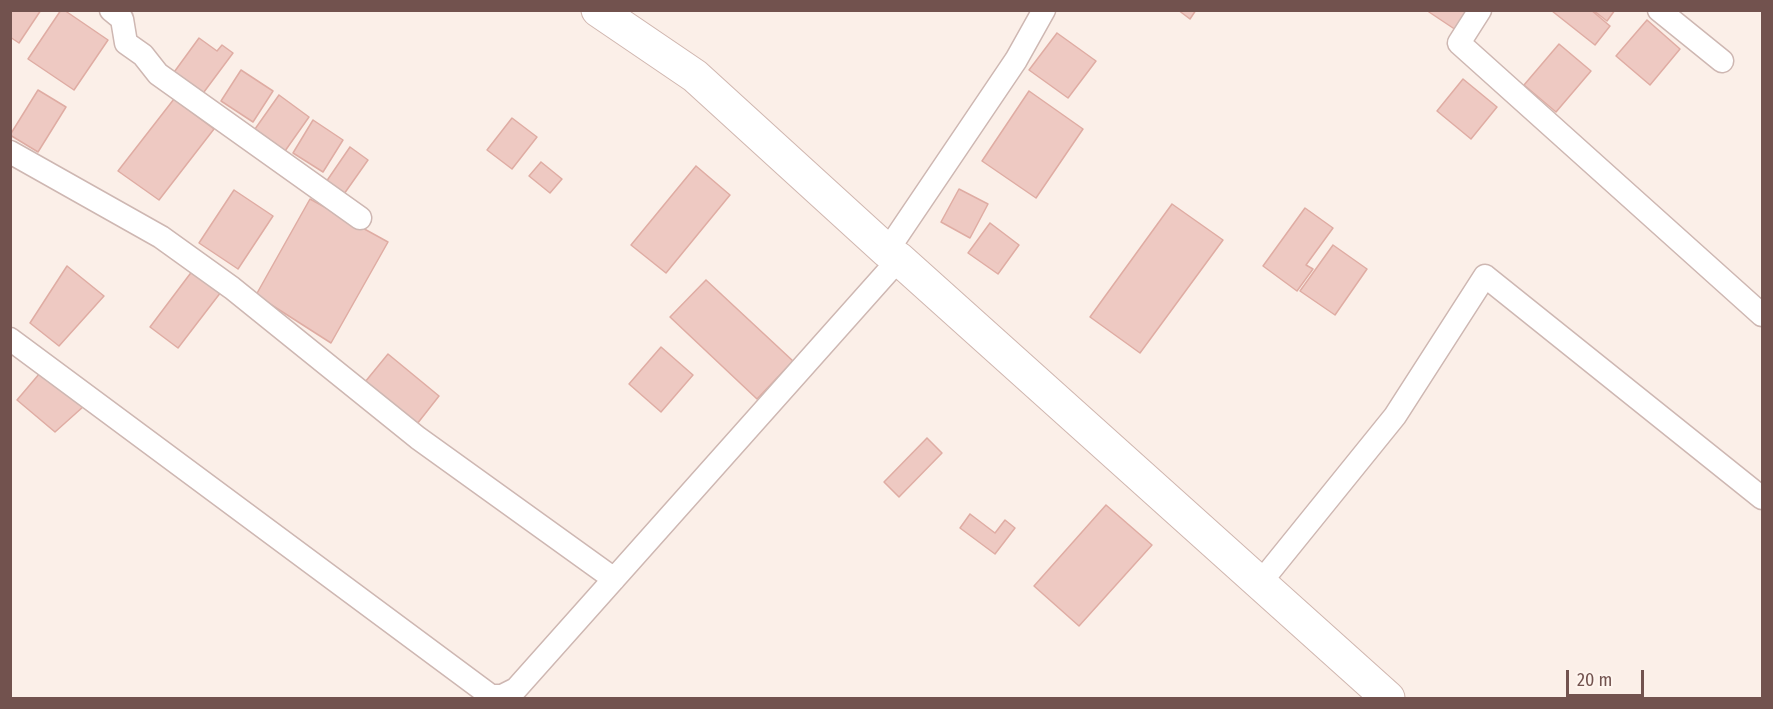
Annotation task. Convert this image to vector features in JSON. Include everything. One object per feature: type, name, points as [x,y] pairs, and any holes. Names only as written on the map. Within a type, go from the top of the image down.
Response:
[{"type":"street","points":[[111,10],[122,19],[126,43],[143,55],[158,74],[360,218]]},
{"type":"street","points":[[598,10],[696,76],[1388,699]]},
{"type":"street","points":[[10,339],[491,696],[502,696],[516,689],[614,579],[893,255],[1016,60],[1044,10]]},
{"type":"street","points":[[1480,10],[1458,44],[1762,315]]},
{"type":"street","points":[[1659,10],[1722,61]]},
{"type":"street","points":[[10,152],[161,237],[232,288],[418,438],[614,579]]},
{"type":"street","points":[[1260,584],[1395,416],[1485,276],[1762,498]]},
{"type":"building","points":[[10,10],[41,10],[19,43],[10,37]]},
{"type":"building","points":[[61,10],[108,40],[74,90],[28,59]]},
{"type":"building","points":[[1178,10],[1196,10],[1190,19]]},
{"type":"building","points":[[1426,10],[1468,10],[1456,30]]},
{"type":"building","points":[[1591,10],[1610,26],[1595,45],[1552,11]]},
{"type":"building","points":[[1593,10],[1615,10],[1607,21]]},
{"type":"building","points":[[1647,20],[1680,49],[1650,85],[1616,56]]},
{"type":"building","points":[[1057,33],[1096,61],[1068,98],[1029,70]]},
{"type":"building","points":[[199,38],[217,51],[222,45],[233,53],[201,96],[172,75]]},
{"type":"building","points":[[1559,44],[1591,71],[1556,112],[1524,85]]},
{"type":"building","points":[[241,70],[273,91],[253,122],[221,101]]},
{"type":"building","points":[[1463,79],[1497,107],[1471,139],[1437,111]]},
{"type":"building","points":[[38,90],[66,107],[38,152],[10,135]]},
{"type":"building","points":[[1029,91],[1083,129],[1036,198],[982,161]]},
{"type":"building","points":[[279,95],[309,117],[285,151],[255,129]]},
{"type":"building","points":[[174,99],[214,129],[159,200],[118,171]]},
{"type":"building","points":[[512,118],[537,137],[512,169],[487,150]]},
{"type":"building","points":[[313,120],[343,140],[323,172],[293,153]]},
{"type":"building","points":[[350,147],[368,160],[344,194],[326,182]]},
{"type":"building","points":[[541,162],[562,179],[550,193],[529,176]]},
{"type":"building","points":[[696,166],[730,195],[666,273],[631,245]]},
{"type":"building","points":[[959,189],[988,204],[970,238],[941,222]]},
{"type":"building","points":[[234,190],[273,216],[238,269],[199,243]]},
{"type":"building","points":[[310,199],[388,242],[331,343],[256,295]]},
{"type":"building","points":[[1172,204],[1223,240],[1140,353],[1090,317]]},
{"type":"building","points":[[1305,208],[1333,228],[1306,265],[1313,269],[1297,291],[1263,266]]},
{"type":"building","points":[[990,223],[1019,245],[998,274],[968,253]]},
{"type":"building","points":[[1333,245],[1367,269],[1335,315],[1300,291]]},
{"type":"building","points":[[67,266],[104,296],[59,346],[30,323]]},
{"type":"building","points":[[193,270],[221,292],[178,348],[150,327]]},
{"type":"building","points":[[706,280],[793,361],[757,399],[670,317]]},
{"type":"building","points":[[661,347],[693,375],[661,412],[629,384]]},
{"type":"building","points":[[388,354],[439,396],[417,424],[365,382]]},
{"type":"building","points":[[40,373],[84,406],[55,432],[17,400]]},
{"type":"building","points":[[927,438],[942,453],[899,497],[884,482]]},
{"type":"building","points":[[1106,505],[1152,545],[1079,626],[1034,586]]},
{"type":"building","points":[[970,514],[995,533],[1005,520],[1015,528],[995,554],[960,528]]}]
